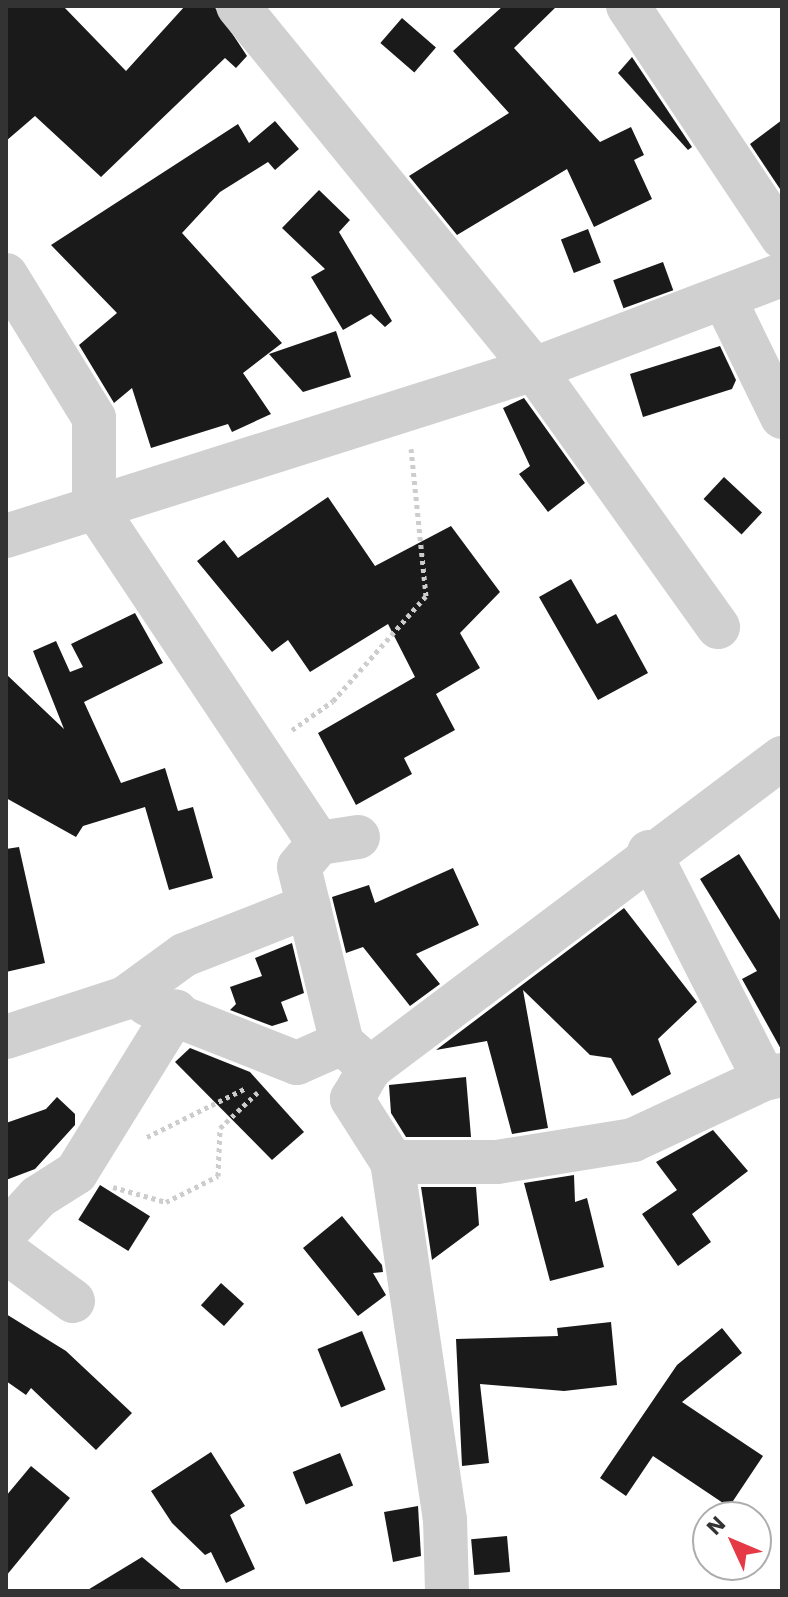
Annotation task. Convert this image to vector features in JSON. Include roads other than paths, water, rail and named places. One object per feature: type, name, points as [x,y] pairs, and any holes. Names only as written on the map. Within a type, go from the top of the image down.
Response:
[{"type":"street","points":[[238,6],[534,369],[718,627]]},
{"type":"street","points":[[628,6],[782,237]]},
{"type":"street","points":[[6,275],[94,418],[94,506],[263,751],[338,840],[299,867],[356,1055],[352,1099],[392,1162],[445,1520],[447,1591]]},
{"type":"street","points":[[6,536],[534,369],[725,300],[782,275]]},
{"type":"street","points":[[725,300],[782,417]]},
{"type":"street","points":[[125,998],[176,1011],[280,1075],[356,1055],[782,758]]},
{"type":"street","points":[[392,1162],[497,1162],[633,1140],[773,1077],[649,852]]},
{"type":"street","points":[[6,1037],[125,998],[184,955],[309,906]]},
{"type":"street","points":[[6,1232],[38,1197],[76,1173],[176,1011]]},
{"type":"street","points":[[6,1252],[73,1301]]}]
